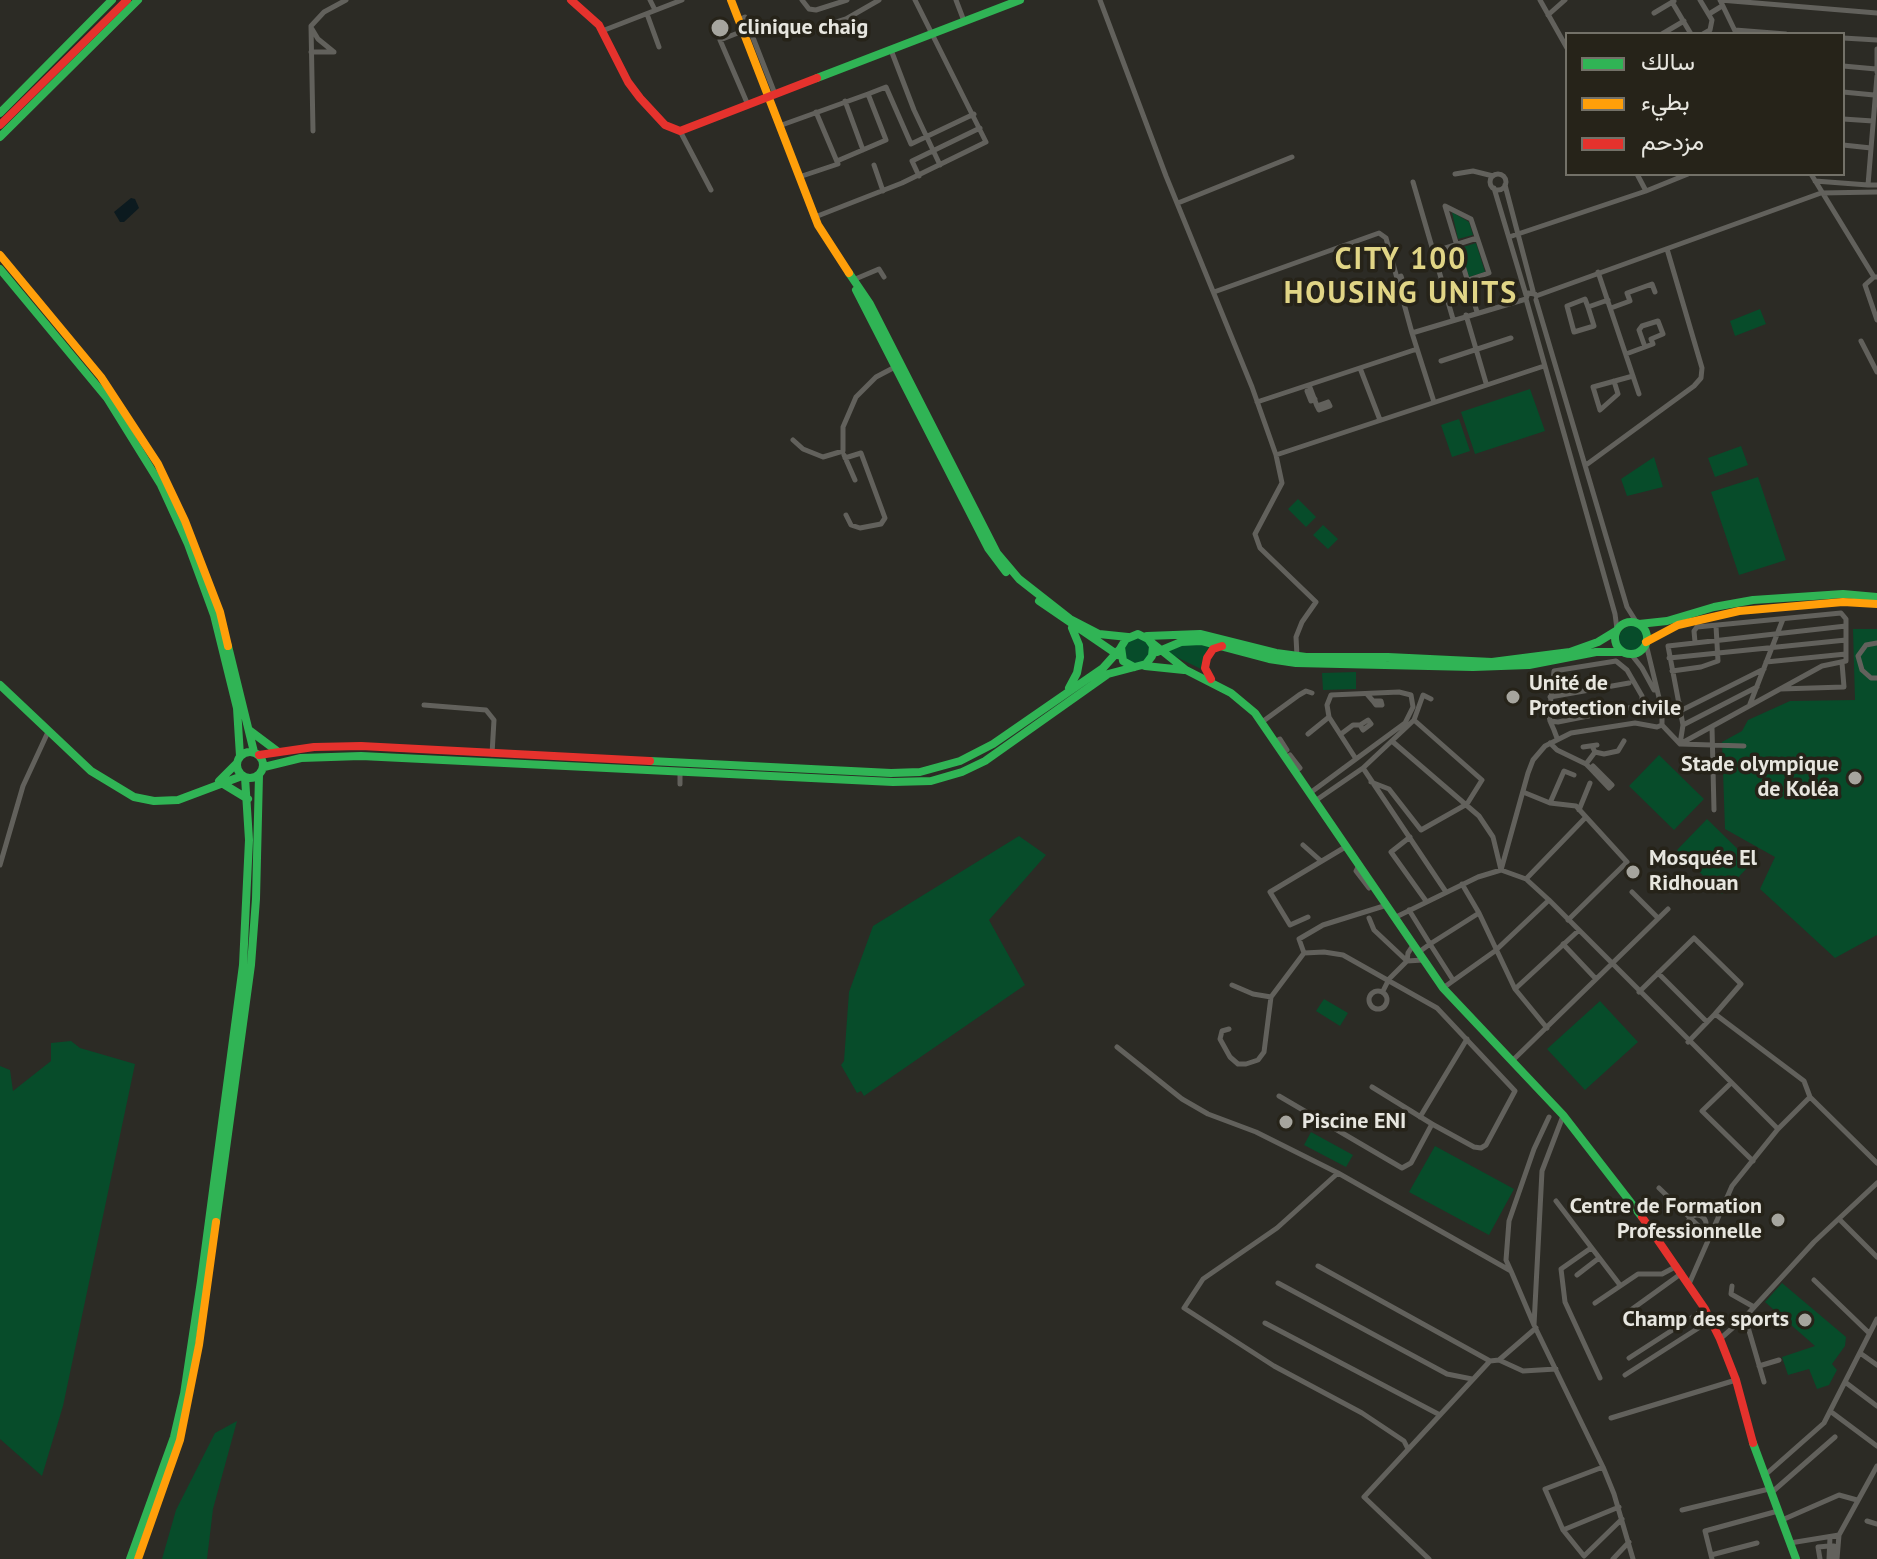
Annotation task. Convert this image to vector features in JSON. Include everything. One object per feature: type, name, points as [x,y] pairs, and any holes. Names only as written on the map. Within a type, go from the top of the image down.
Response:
[{"type":"main road","points":[[0,113],[112,0]]},
{"type":"main road","points":[[0,125],[127,0]]},
{"type":"main road","points":[[0,137],[138,0]]},
{"type":"main road","points":[[571,0],[602,31],[634,91],[665,125],[680,131],[1020,0]]},
{"type":"main road","points":[[731,0],[772,95],[779,126],[815,217],[870,304],[994,557],[1029,594],[1068,623],[1139,667]]},
{"type":"main road","points":[[0,255],[101,377],[158,464],[185,521],[220,612],[261,771],[256,795],[256,899],[251,965],[199,1345],[180,1440],[138,1559]]},
{"type":"main road","points":[[0,269],[107,398],[161,485],[188,544],[214,615],[237,708],[238,770],[244,777],[248,799],[243,965],[184,1394],[174,1437],[130,1559]]},
{"type":"main road","points":[[898,366],[1005,564],[1070,619],[1099,634],[1128,637],[1200,634],[1297,656],[1514,661],[1584,648],[1626,622],[1667,621],[1727,604],[1843,594],[1877,597]]},
{"type":"main road","points":[[1139,667],[1173,644],[1189,640],[1296,663],[1473,667],[1529,665],[1596,652],[1640,651],[1646,643],[1678,625],[1717,614],[1843,602],[1877,604]]},
{"type":"main road","points":[[1067,691],[1077,673],[1080,657],[1077,640],[1068,623]]},
{"type":"main road","points":[[1638,623],[1645,630],[1646,643]]},
{"type":"main road","points":[[1616,630],[1616,645],[1626,653]]},
{"type":"main road","points":[[1142,635],[1151,642],[1156,654],[1212,681],[1241,700],[1262,722],[1443,988],[1563,1115],[1603,1164],[1689,1284],[1711,1320],[1736,1380],[1764,1476],[1796,1559]]},
{"type":"main road","points":[[217,784],[239,759],[257,754],[314,747],[361,746],[920,772],[982,751],[1103,668],[1120,654],[1128,637]]},
{"type":"main road","points":[[1212,681],[1206,673],[1205,663],[1213,649],[1222,645]]},
{"type":"main road","points":[[0,687],[91,771],[134,797],[154,801],[197,795],[217,784],[252,778],[261,771],[301,758],[361,756],[906,782],[940,779],[985,761],[1108,674],[1139,667],[1186,670]]},
{"type":"main road","points":[[248,728],[259,740],[279,752]]},
{"type":"main road","points":[[217,784],[235,789],[248,799]]},
{"type":"street","points":[[313,131],[311,26],[324,12],[346,0]]},
{"type":"street","points":[[650,0],[655,10]]},
{"type":"street","points":[[602,31],[682,0]]},
{"type":"street","points":[[802,0],[809,9],[816,10],[847,0]]},
{"type":"street","points":[[827,25],[846,19],[879,0]]},
{"type":"street","points":[[815,217],[919,176],[984,144],[985,138],[974,114],[915,0]]},
{"type":"street","points":[[956,0],[964,21]]},
{"type":"street","points":[[1100,0],[1276,455],[1282,483],[1255,534],[1260,548],[1316,602],[1296,637],[1297,656]]},
{"type":"street","points":[[1540,0],[1565,45]]},
{"type":"street","points":[[1548,15],[1565,0]]},
{"type":"street","points":[[1706,32],[1712,20],[1702,2],[1712,0]]},
{"type":"street","points":[[1837,10],[1838,0]]},
{"type":"street","points":[[1654,13],[1663,3],[1674,1],[1690,32]]},
{"type":"street","points":[[1709,14],[1721,2],[1877,13]]},
{"type":"street","points":[[1721,2],[1736,32]]},
{"type":"street","points":[[647,13],[659,47]]},
{"type":"street","points":[[739,20],[745,17],[772,95]]},
{"type":"street","points":[[1665,32],[1684,21]]},
{"type":"street","points":[[311,26],[318,39],[334,52],[311,52]]},
{"type":"street","points":[[743,31],[720,40],[748,106]]},
{"type":"street","points":[[1845,38],[1877,40]]},
{"type":"street","points":[[1868,185],[1875,130],[1877,49]]},
{"type":"street","points":[[891,50],[940,165]]},
{"type":"street","points":[[1845,66],[1877,72]]},
{"type":"street","points":[[779,126],[886,87],[911,144],[974,114]]},
{"type":"street","points":[[1845,92],[1875,99]]},
{"type":"street","points":[[799,177],[838,164],[837,161],[886,140],[868,94]]},
{"type":"street","points":[[845,101],[863,150]]},
{"type":"street","points":[[816,112],[837,161]]},
{"type":"street","points":[[1845,119],[1873,121]]},
{"type":"street","points":[[919,176],[912,161],[980,128]]},
{"type":"street","points":[[680,131],[711,190]]},
{"type":"street","points":[[1845,146],[1873,153]]},
{"type":"street","points":[[1178,203],[1292,157]]},
{"type":"street","points":[[874,165],[883,191]]},
{"type":"street","points":[[1455,174],[1473,171],[1503,176],[1517,235],[1627,607],[1638,623]]},
{"type":"street","points":[[1493,176],[1490,183],[1509,237],[1615,614],[1616,630]]},
{"type":"street","points":[[1638,176],[1646,191]]},
{"type":"street","points":[[1509,237],[1683,176]]},
{"type":"street","points":[[1812,176],[1876,277],[1865,285],[1877,320]]},
{"type":"street","points":[[1814,181],[1877,185]]},
{"type":"street","points":[[1413,182],[1453,319]]},
{"type":"street","points":[[1494,188],[1501,189],[1505,185]]},
{"type":"street","points":[[1412,333],[1535,296],[1821,193],[1877,192]]},
{"type":"street","points":[[1468,280],[1489,273],[1471,219],[1445,206],[1477,312]]},
{"type":"street","points":[[1214,292],[1379,233],[1386,238],[1434,402]]},
{"type":"street","points":[[1433,252],[1477,238]]},
{"type":"street","points":[[1586,465],[1701,378],[1702,368],[1667,249]]},
{"type":"street","points":[[853,280],[879,269],[884,277]]},
{"type":"street","points":[[1598,272],[1639,394]]},
{"type":"street","points":[[1611,308],[1630,301],[1627,293],[1652,284],[1655,292]]},
{"type":"street","points":[[1526,298],[1533,303],[1535,296]]},
{"type":"street","points":[[1585,299],[1588,307],[1594,326],[1574,332],[1567,306],[1585,299]]},
{"type":"street","points":[[1588,307],[1608,300]]},
{"type":"street","points":[[1466,315],[1486,384]]},
{"type":"street","points":[[1626,354],[1645,347],[1653,344],[1651,339],[1663,334],[1658,321],[1639,330],[1645,347]]},
{"type":"street","points":[[1441,361],[1511,338]]},
{"type":"street","points":[[1861,341],[1877,372]]},
{"type":"street","points":[[1257,402],[1310,387],[1417,349]]},
{"type":"street","points":[[855,480],[844,455],[843,427],[856,397],[876,377],[898,366]]},
{"type":"street","points":[[1276,455],[1544,366]]},
{"type":"street","points":[[1360,368],[1380,420]]},
{"type":"street","points":[[1614,381],[1618,394],[1600,410],[1593,387],[1614,381],[1633,376]]},
{"type":"street","points":[[1310,387],[1307,391],[1311,401],[1316,402]]},
{"type":"street","points":[[793,440],[803,449],[823,457],[861,453],[885,518],[881,524],[860,528],[851,525],[846,515]]},
{"type":"street","points":[[1680,744],[1822,666],[1846,661],[1845,616],[1841,613],[1697,627],[1694,631],[1695,642]]},
{"type":"street","points":[[1750,706],[1783,619]]},
{"type":"street","points":[[1671,671],[1718,661],[1716,626]]},
{"type":"street","points":[[1680,744],[1683,725],[1668,646],[1846,626]]},
{"type":"street","points":[[1669,658],[1846,640]]},
{"type":"street","points":[[1646,643],[1662,710],[1662,725],[1680,744],[1744,746]]},
{"type":"street","points":[[1877,643],[1866,645],[1858,656],[1864,673],[1877,678]]},
{"type":"street","points":[[1626,653],[1642,668],[1657,695]]},
{"type":"street","points":[[1680,711],[1765,666],[1846,654]]},
{"type":"street","points":[[1550,721],[1638,706],[1643,699],[1620,662],[1556,670],[1550,697],[1550,721],[1557,738]]},
{"type":"street","points":[[1779,689],[1844,687],[1842,663]]},
{"type":"street","points":[[1550,697],[1632,683]]},
{"type":"street","points":[[1683,725],[1757,687]]},
{"type":"street","points":[[1262,722],[1299,695],[1306,691],[1312,693]]},
{"type":"street","points":[[1366,693],[1373,701]]},
{"type":"street","points":[[1313,797],[1356,759],[1405,723],[1413,707],[1411,695],[1331,695],[1327,705],[1329,717],[1356,759]]},
{"type":"street","points":[[1313,797],[1363,768],[1414,720],[1423,695],[1431,699]]},
{"type":"street","points":[[1662,710],[1679,702]]},
{"type":"street","points":[[424,705],[486,710],[495,727],[492,754]]},
{"type":"street","points":[[1308,734],[1329,717]]},
{"type":"street","points":[[1371,782],[1389,789],[1421,830],[1467,804],[1482,780],[1414,720]]},
{"type":"street","points":[[1501,870],[1533,760],[1550,743],[1571,733],[1635,723],[1662,725]]},
{"type":"street","points":[[1341,734],[1353,725],[1360,725]]},
{"type":"street","points":[[1712,726],[1714,810]]},
{"type":"street","points":[[0,865],[23,786],[48,732]]},
{"type":"street","points":[[1583,747],[1595,747],[1604,754],[1618,751],[1625,740],[1616,742]]},
{"type":"street","points":[[1393,742],[1467,804],[1493,837],[1501,870]]},
{"type":"street","points":[[1550,743],[1588,767],[1595,747]]},
{"type":"street","points":[[1363,768],[1446,892]]},
{"type":"street","points":[[680,771],[680,784]]},
{"type":"street","points":[[1550,803],[1564,771],[1574,775]]},
{"type":"street","points":[[1579,810],[1590,783]]},
{"type":"street","points":[[1523,792],[1550,803],[1576,806],[1627,862],[1568,920]]},
{"type":"street","points":[[1526,879],[1586,817]]},
{"type":"street","points":[[1410,837],[1391,852],[1426,901]]},
{"type":"street","points":[[1303,845],[1321,861]]},
{"type":"street","points":[[1308,917],[1290,925],[1270,892],[1347,846]]},
{"type":"street","points":[[1396,917],[1491,871],[1501,870],[1526,879],[1778,1129]]},
{"type":"street","points":[[1462,884],[1515,989],[1547,1028]]},
{"type":"street","points":[[1632,892],[1658,918]]},
{"type":"street","points":[[1443,988],[1495,951],[1549,900]]},
{"type":"street","points":[[1304,953],[1299,939],[1323,925],[1387,905]]},
{"type":"street","points":[[1512,1061],[1668,909]]},
{"type":"street","points":[[1409,910],[1453,980]]},
{"type":"street","points":[[1383,991],[1389,979],[1407,961],[1479,913]]},
{"type":"street","points":[[1369,918],[1374,930],[1407,961]]},
{"type":"street","points":[[1515,989],[1578,931]]},
{"type":"street","points":[[1639,992],[1694,938],[1741,984],[1688,1042]]},
{"type":"street","points":[[1563,944],[1596,979]]},
{"type":"street","points":[[1407,961],[1408,953],[1419,952]]},
{"type":"street","points":[[1304,953],[1343,955],[1437,1008],[1515,1091],[1486,1145],[1481,1148],[1432,1124],[1372,1087]]},
{"type":"street","points":[[1229,1029],[1222,1031],[1220,1039],[1230,1057],[1238,1064],[1258,1060],[1264,1052],[1271,997],[1304,953]]},
{"type":"street","points":[[1658,973],[1707,1022]]},
{"type":"street","points":[[1232,985],[1253,994],[1271,997]]},
{"type":"street","points":[[1689,1284],[1729,1190],[1778,1129],[1810,1097],[1804,1081],[1715,1014]]},
{"type":"street","points":[[1420,1117],[1467,1039]]},
{"type":"street","points":[[1117,1047],[1182,1099],[1208,1114],[1256,1132],[1338,1173],[1511,1271]]},
{"type":"street","points":[[1730,1084],[1702,1111],[1753,1161]]},
{"type":"street","points":[[1279,1096],[1402,1168],[1411,1163],[1432,1124]]},
{"type":"street","points":[[1810,1097],[1877,1163]]},
{"type":"street","points":[[1499,1360],[1535,1326],[1542,1171],[1563,1115]]},
{"type":"street","points":[[1549,1117],[1534,1149],[1509,1221],[1506,1260],[1603,1467],[1619,1507],[1633,1559]]},
{"type":"street","points":[[1338,1173],[1277,1228],[1203,1279],[1184,1308],[1274,1366],[1362,1413],[1404,1441],[1408,1449]]},
{"type":"street","points":[[1720,1339],[1745,1317],[1790,1266],[1877,1183]]},
{"type":"street","points":[[1659,1188],[1709,1236]]},
{"type":"street","points":[[1556,1201],[1620,1285]]},
{"type":"street","points":[[1839,1219],[1877,1257]]},
{"type":"street","points":[[1591,1248],[1561,1269],[1565,1302],[1600,1378]]},
{"type":"street","points":[[1577,1275],[1599,1258]]},
{"type":"street","points":[[1318,1266],[1490,1361],[1499,1360],[1523,1371],[1556,1369]]},
{"type":"street","points":[[1595,1303],[1638,1274],[1679,1270]]},
{"type":"street","points":[[1628,1312],[1679,1270]]},
{"type":"street","points":[[1814,1280],[1869,1333]]},
{"type":"street","points":[[1278,1283],[1447,1374],[1473,1379]]},
{"type":"street","points":[[1732,1286],[1731,1294],[1754,1307]]},
{"type":"street","points":[[1629,1358],[1705,1309]]},
{"type":"street","points":[[1745,1317],[1764,1382]]},
{"type":"street","points":[[1764,1476],[1824,1423],[1877,1319]]},
{"type":"street","points":[[1625,1375],[1711,1320]]},
{"type":"street","points":[[1265,1323],[1440,1415]]},
{"type":"street","points":[[1860,1353],[1877,1365]]},
{"type":"street","points":[[1759,1366],[1779,1360]]},
{"type":"street","points":[[1429,1559],[1364,1497],[1490,1361]]},
{"type":"street","points":[[1611,1418],[1736,1380]]},
{"type":"street","points":[[1845,1382],[1877,1406]]},
{"type":"street","points":[[1830,1411],[1877,1446]]},
{"type":"street","points":[[1682,1510],[1770,1491],[1835,1437]]},
{"type":"street","points":[[1833,1559],[1839,1535],[1877,1466]]},
{"type":"street","points":[[1603,1467],[1545,1489],[1563,1530],[1584,1556],[1622,1519]]},
{"type":"street","points":[[1757,1543],[1711,1557],[1705,1531],[1780,1516],[1839,1495],[1857,1500]]},
{"type":"street","points":[[1563,1530],[1619,1507]]},
{"type":"street","points":[[1867,1521],[1877,1524]]},
{"type":"street","points":[[1790,1543],[1839,1535]]},
{"type":"street","points":[[1830,1537],[1833,1559]]},
{"type":"street","points":[[1613,1559],[1629,1542]]},
{"type":"street","points":[[1820,1559],[1818,1547],[1829,1546]]},
{"type":"green space","points":[[1452,212],[1469,222],[1473,235],[1458,239]]},
{"type":"green space","points":[[1476,243],[1485,272],[1469,277],[1460,248]]},
{"type":"green space","points":[[1760,309],[1766,324],[1735,336],[1730,321]]},
{"type":"green space","points":[[1530,389],[1545,431],[1475,454],[1461,412]]},
{"type":"green space","points":[[1459,419],[1470,451],[1452,457],[1441,425]]},
{"type":"green space","points":[[1741,446],[1748,465],[1715,477],[1708,458]]},
{"type":"green space","points":[[1654,457],[1663,487],[1627,496],[1621,479]]},
{"type":"green space","points":[[1758,477],[1786,560],[1739,575],[1711,492]]},
{"type":"green space","points":[[1298,499],[1316,517],[1306,527],[1288,509]]},
{"type":"green space","points":[[1323,525],[1338,539],[1328,549],[1313,535]]},
{"type":"green space","points":[[1632,626],[1641,630],[1645,639],[1641,648],[1632,652],[1623,648],[1619,639],[1623,630]]},
{"type":"green space","points":[[1853,629],[1877,629],[1877,935],[1835,958],[1760,889],[1775,857],[1725,829],[1722,742],[1742,731],[1748,720],[1790,701],[1855,700]]},
{"type":"green space","points":[[1137,638],[1146,642],[1150,651],[1146,660],[1137,664],[1128,660],[1124,651],[1128,642]]},
{"type":"green space","points":[[1186,644],[1215,645],[1203,670],[1166,652]]},
{"type":"green space","points":[[1356,672],[1356,689],[1323,690],[1322,673]]},
{"type":"green space","points":[[1659,755],[1704,799],[1674,830],[1629,786]]},
{"type":"green space","points":[[1707,819],[1752,863],[1722,894],[1677,850]]},
{"type":"green space","points":[[1019,836],[1046,855],[989,920],[1025,985],[864,1096],[861,1091],[857,1093],[841,1065],[844,1061],[849,992],[873,926]]},
{"type":"green space","points":[[1324,999],[1348,1013],[1340,1026],[1316,1011]]},
{"type":"green space","points":[[1600,1001],[1638,1042],[1585,1090],[1547,1049]]},
{"type":"green space","points":[[71,1041],[80,1048],[135,1064],[63,1406],[42,1476],[0,1439],[0,1066],[10,1070],[13,1091],[51,1061],[51,1043]]},
{"type":"green space","points":[[1311,1132],[1353,1155],[1346,1167],[1304,1145]]},
{"type":"green space","points":[[1435,1146],[1514,1189],[1489,1235],[1409,1192]]},
{"type":"green space","name":"Champ des sports","points":[[1782,1283],[1846,1337],[1845,1346],[1832,1364],[1837,1370],[1829,1385],[1817,1389],[1809,1369],[1788,1375],[1782,1357],[1815,1346],[1765,1302]]},
{"type":"green space","points":[[237,1421],[213,1509],[207,1559],[162,1559],[176,1510],[215,1433]]},
{"type":"shaded area","points":[[131,198],[135,199],[139,208],[120,222],[114,212]]},
{"type":"traffic: fast","points":[[0,113],[112,0]]},
{"type":"traffic: fast","points":[[0,137],[138,0]]},
{"type":"traffic: fast","points":[[817,78],[1020,0]]},
{"type":"traffic: fast","points":[[0,269],[107,398],[161,485],[188,544],[214,615],[237,708],[240,756]]},
{"type":"traffic: fast","points":[[849,273],[870,304],[997,553],[1019,579],[1070,619],[1099,634],[1128,637]]},
{"type":"traffic: fast","points":[[856,290],[988,548],[1006,572]]},
{"type":"traffic: fast","points":[[1639,624],[1667,621],[1714,607],[1753,600],[1843,594],[1877,597]]},
{"type":"traffic: fast","points":[[1039,601],[1118,655]]},
{"type":"traffic: fast","points":[[1631,622],[1642,627],[1647,638],[1642,649],[1631,654],[1620,649],[1615,638],[1620,627],[1631,622]]},
{"type":"traffic: fast","points":[[1069,688],[1077,673],[1080,657],[1072,628]]},
{"type":"traffic: fast","points":[[1147,636],[1200,634],[1276,653],[1306,657],[1492,662],[1570,652],[1598,642],[1616,631]]},
{"type":"traffic: fast","points":[[264,767],[301,758],[361,756],[893,782],[931,781],[985,761],[1108,674],[1146,664],[1152,656],[1153,646],[1138,634],[1126,639],[1121,647],[1123,661],[1134,667]]},
{"type":"traffic: fast","points":[[1157,652],[1181,642],[1201,641],[1296,663],[1473,667],[1529,665],[1596,652],[1622,652]]},
{"type":"traffic: fast","points":[[1151,642],[1186,670],[1231,693],[1255,713],[1443,988],[1563,1115],[1642,1217]]},
{"type":"traffic: fast","points":[[228,646],[254,752]]},
{"type":"traffic: fast","points":[[650,761],[920,772],[960,761],[993,744],[1103,668],[1120,649]]},
{"type":"traffic: fast","points":[[1145,666],[1184,670]]},
{"type":"traffic: fast","points":[[0,685],[91,771],[134,797],[154,801],[178,800],[242,776]]},
{"type":"traffic: fast","points":[[249,730],[277,751]]},
{"type":"traffic: fast","points":[[250,752],[259,756],[263,765],[259,774],[250,778],[241,774],[237,765],[241,756],[250,752]]},
{"type":"traffic: fast","points":[[219,781],[237,763]]},
{"type":"traffic: fast","points":[[216,1222],[251,965],[259,775]]},
{"type":"traffic: fast","points":[[130,1559],[174,1437],[184,1394],[201,1281],[243,965],[249,840],[245,777]]},
{"type":"traffic: fast","points":[[220,782],[248,799]]},
{"type":"traffic: fast","points":[[1753,1443],[1796,1559]]},
{"type":"traffic: slow","points":[[731,0],[818,225],[849,273]]},
{"type":"traffic: slow","points":[[0,255],[101,377],[158,464],[185,521],[220,612],[228,646]]},
{"type":"traffic: slow","points":[[1646,642],[1678,625],[1739,611],[1843,602],[1877,604]]},
{"type":"traffic: slow","points":[[138,1559],[180,1440],[199,1345],[216,1222]]},
{"type":"traffic: jam","points":[[0,125],[127,0]]},
{"type":"traffic: jam","points":[[571,0],[599,25],[628,82],[640,98],[665,125],[680,131],[817,78]]},
{"type":"traffic: jam","points":[[1211,679],[1205,668],[1207,658],[1213,649],[1222,646]]},
{"type":"traffic: jam","points":[[259,755],[314,747],[361,746],[650,761]]},
{"type":"traffic: jam","points":[[1642,1217],[1705,1309],[1720,1339],[1736,1380],[1753,1443]]},
{"type":"place","name":"clinique chaig","points":[[720,28]]},
{"type":"place","name":"Unité de Protection civile","points":[[1513,697]]},
{"type":"place","name":"Stade olympique de Koléa","points":[[1855,778]]},
{"type":"place","name":"Mosquée El Ridhouan","points":[[1633,872]]},
{"type":"place","name":"Piscine ENI","points":[[1286,1122]]},
{"type":"place","name":"Centre de Formation Professionnelle","points":[[1778,1220]]},
{"type":"place","name":"Champ des sports","points":[[1805,1320]]},
{"type":"district","name":"CITY 100 HOUSING UNITS","points":[[1401,277]]}]
